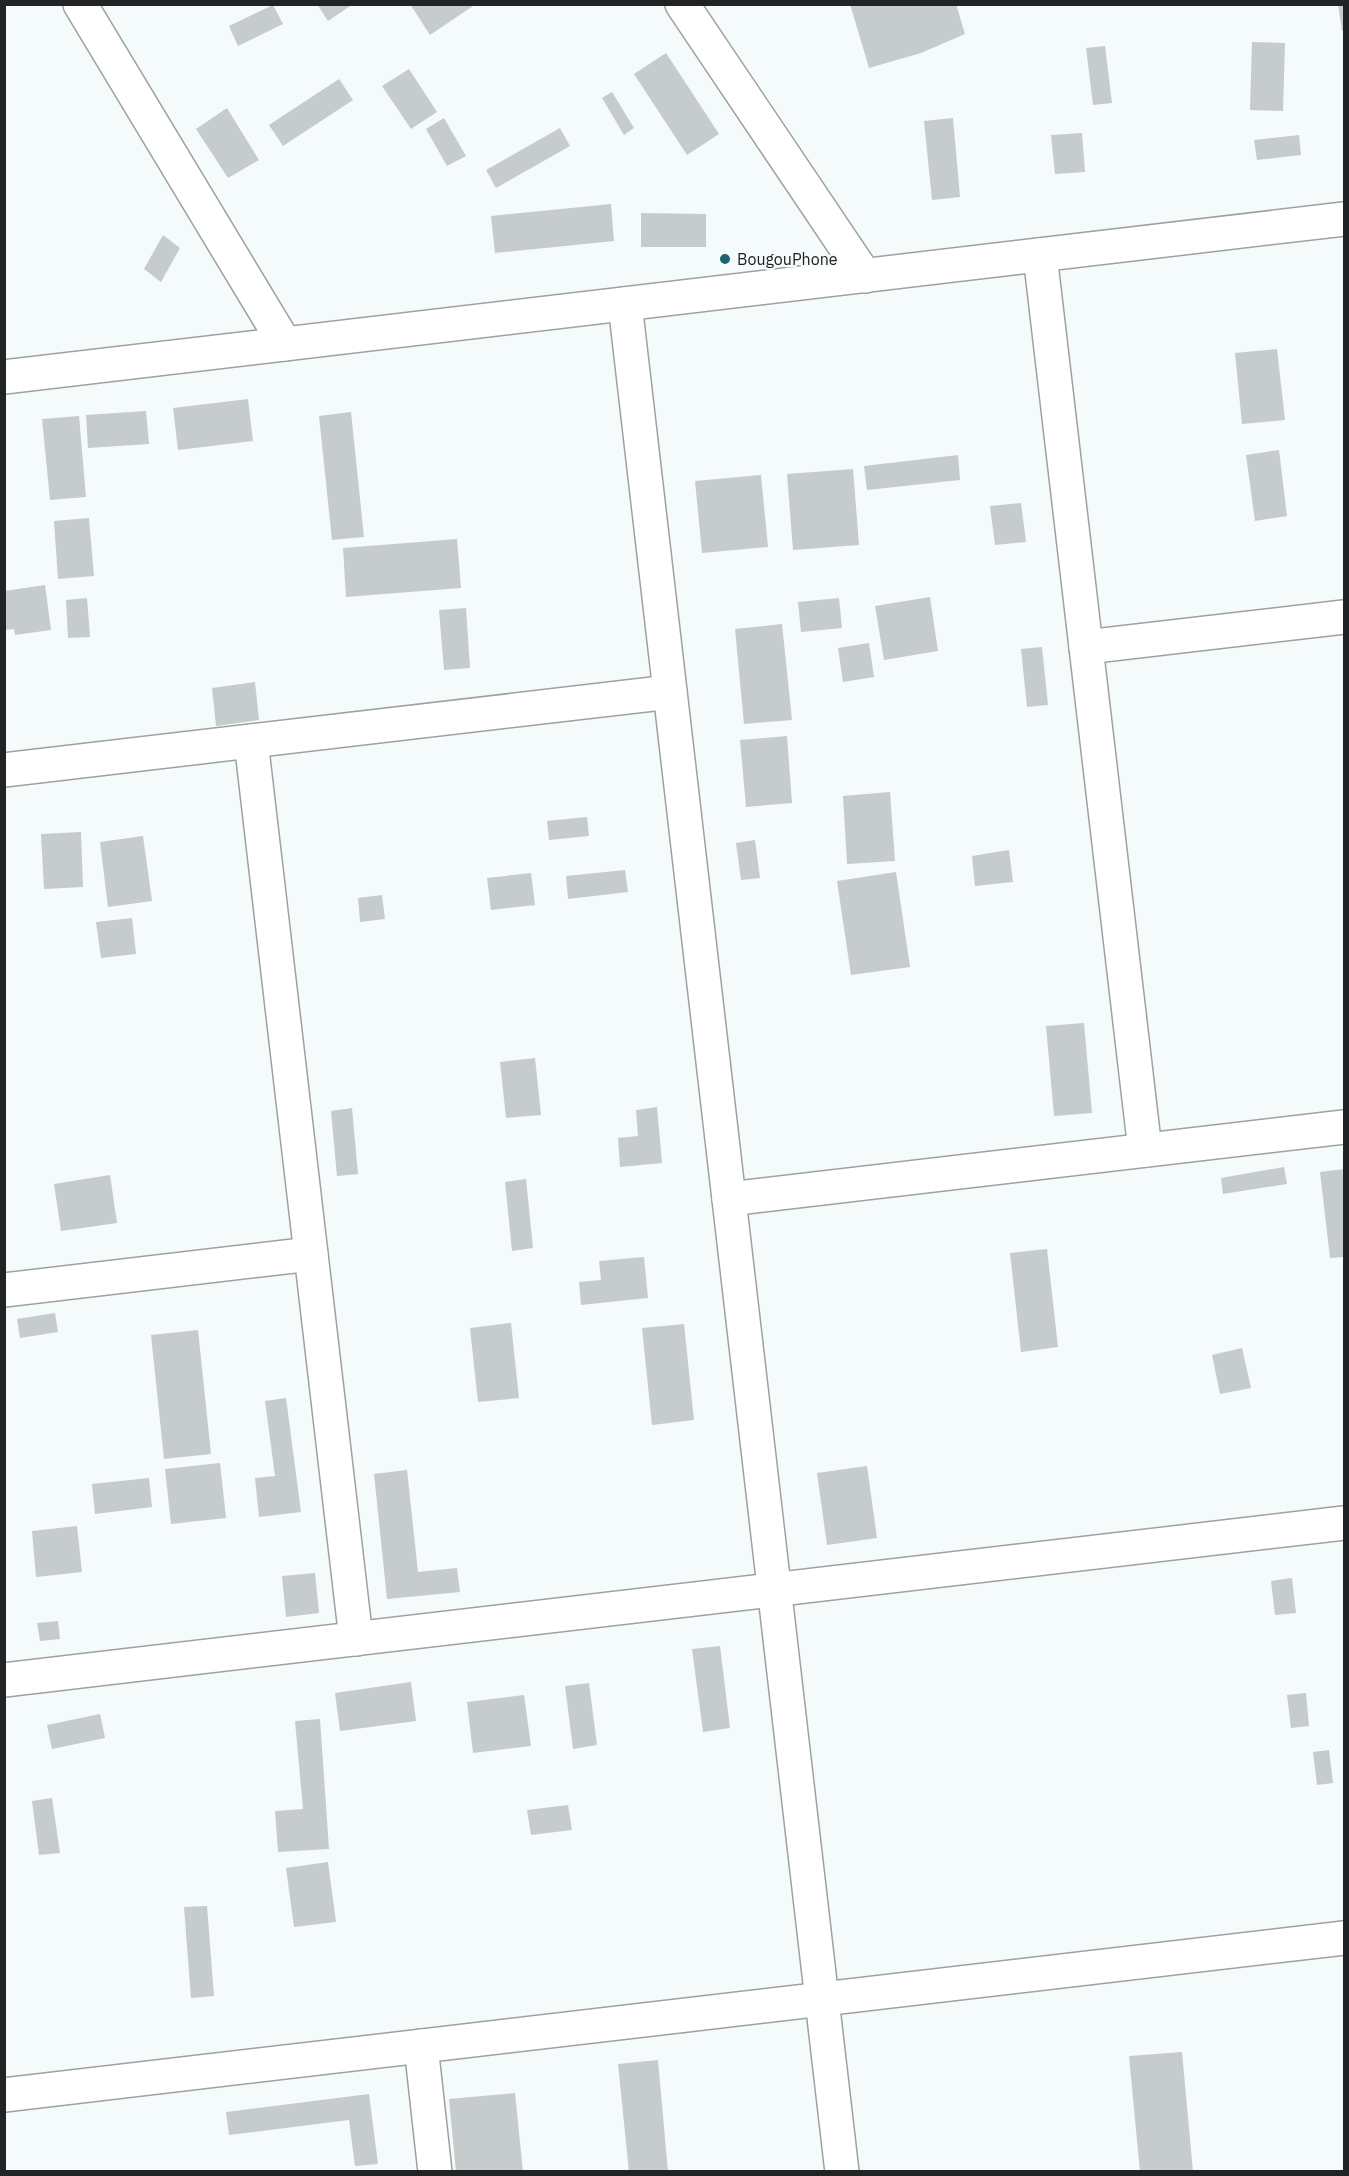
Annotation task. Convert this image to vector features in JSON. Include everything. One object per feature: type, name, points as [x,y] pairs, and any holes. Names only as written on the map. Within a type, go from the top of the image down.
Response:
[{"type":"street","points":[[80,4],[285,344]]},
{"type":"street","points":[[682,4],[865,276]]},
{"type":"street","points":[[4,377],[1344,219]]},
{"type":"street","points":[[1040,255],[1145,1150]]},
{"type":"street","points":[[625,304],[842,2172]]},
{"type":"street","points":[[1086,647],[1344,617]]},
{"type":"street","points":[[4,770],[670,692]]},
{"type":"street","points":[[251,741],[356,1639]]},
{"type":"street","points":[[729,1199],[1344,1127]]},
{"type":"street","points":[[4,1290],[311,1254]]},
{"type":"street","points":[[4,1680],[1344,1523]]},
{"type":"street","points":[[4,2095],[1344,1938]]},
{"type":"street","points":[[421,2046],[435,2172]]},
{"type":"building","points":[[317,4],[353,4],[328,21]]},
{"type":"building","points":[[410,4],[476,4],[430,35]]},
{"type":"building","points":[[850,4],[956,4],[965,34],[921,53],[869,68]]},
{"type":"building","points":[[1338,4],[1344,4],[1344,31],[1342,31]]},
{"type":"building","points":[[273,5],[283,24],[238,46],[229,26]]},
{"type":"building","points":[[1252,42],[1285,43],[1283,111],[1250,110]]},
{"type":"building","points":[[1105,46],[1112,103],[1093,105],[1086,48]]},
{"type":"building","points":[[666,53],[719,134],[687,155],[634,74]]},
{"type":"building","points":[[409,69],[437,112],[411,129],[382,86]]},
{"type":"building","points":[[339,79],[353,100],[283,146],[269,125]]},
{"type":"building","points":[[612,92],[634,128],[624,135],[602,98]]},
{"type":"building","points":[[227,108],[259,160],[228,178],[196,129]]},
{"type":"building","points":[[444,118],[466,156],[447,166],[426,129]]},
{"type":"building","points":[[953,118],[960,197],[932,200],[924,121]]},
{"type":"building","points":[[560,128],[570,146],[496,188],[486,170]]},
{"type":"building","points":[[1082,133],[1085,172],[1055,174],[1051,135]]},
{"type":"building","points":[[1299,135],[1301,155],[1257,160],[1254,140]]},
{"type":"building","points":[[611,204],[614,241],[495,253],[491,216]]},
{"type":"building","points":[[641,213],[706,214],[706,247],[641,247]]},
{"type":"building","points":[[163,235],[180,248],[161,282],[144,269]]},
{"type":"building","points":[[1277,349],[1285,420],[1242,424],[1235,353]]},
{"type":"building","points":[[248,399],[253,441],[178,450],[173,408]]},
{"type":"building","points":[[146,411],[149,444],[88,448],[86,415]]},
{"type":"building","points":[[351,412],[364,537],[332,540],[319,416]]},
{"type":"building","points":[[79,416],[86,497],[50,500],[42,419]]},
{"type":"building","points":[[1279,450],[1287,516],[1255,521],[1246,455]]},
{"type":"building","points":[[958,455],[960,480],[867,490],[864,466]]},
{"type":"building","points":[[853,469],[859,545],[793,550],[787,474]]},
{"type":"building","points":[[761,475],[768,547],[702,553],[695,481]]},
{"type":"building","points":[[1021,503],[1026,542],[995,545],[990,506]]},
{"type":"building","points":[[89,518],[94,576],[58,579],[54,521]]},
{"type":"building","points":[[457,539],[461,588],[346,597],[343,548]]},
{"type":"building","points":[[45,585],[51,630],[15,635],[14,629],[4,630],[4,591]]},
{"type":"building","points":[[930,597],[938,651],[884,660],[875,606]]},
{"type":"building","points":[[87,598],[90,637],[68,638],[66,600]]},
{"type":"building","points":[[839,598],[842,628],[801,632],[798,602]]},
{"type":"building","points":[[466,608],[470,668],[444,670],[439,610]]},
{"type":"building","points":[[782,624],[792,720],[744,724],[735,629]]},
{"type":"building","points":[[869,643],[874,677],[843,682],[838,648]]},
{"type":"building","points":[[1042,647],[1048,705],[1027,707],[1021,649]]},
{"type":"building","points":[[255,682],[259,720],[216,726],[212,688]]},
{"type":"building","points":[[787,736],[792,803],[746,807],[740,740]]},
{"type":"building","points":[[890,792],[895,861],[847,864],[843,796]]},
{"type":"building","points":[[587,817],[589,836],[549,840],[547,821]]},
{"type":"building","points":[[81,832],[83,887],[44,889],[41,834]]},
{"type":"building","points":[[143,836],[152,901],[108,907],[100,842]]},
{"type":"building","points":[[755,840],[760,878],[741,880],[736,843]]},
{"type":"building","points":[[1009,850],[1013,882],[975,886],[972,856]]},
{"type":"building","points":[[625,870],[628,892],[568,899],[566,876]]},
{"type":"building","points":[[896,872],[910,967],[851,975],[837,881]]},
{"type":"building","points":[[531,873],[535,905],[491,910],[487,878]]},
{"type":"building","points":[[382,895],[385,919],[360,922],[358,898]]},
{"type":"building","points":[[132,918],[136,954],[101,958],[96,922]]},
{"type":"building","points":[[1084,1023],[1092,1113],[1054,1116],[1046,1026]]},
{"type":"building","points":[[535,1058],[541,1115],[506,1118],[500,1062]]},
{"type":"building","points":[[657,1107],[662,1163],[620,1167],[618,1138],[638,1136],[636,1110]]},
{"type":"building","points":[[352,1108],[358,1174],[337,1176],[331,1111]]},
{"type":"building","points":[[1284,1167],[1287,1184],[1223,1194],[1221,1178]]},
{"type":"building","points":[[1344,1169],[1344,1257],[1330,1258],[1320,1172]]},
{"type":"building","points":[[110,1175],[117,1223],[61,1231],[54,1184]]},
{"type":"building","points":[[526,1179],[533,1248],[512,1251],[505,1182]]},
{"type":"building","points":[[1047,1249],[1058,1347],[1021,1352],[1010,1253]]},
{"type":"building","points":[[644,1257],[648,1298],[581,1305],[579,1282],[601,1280],[599,1261]]},
{"type":"building","points":[[55,1313],[58,1332],[20,1338],[17,1319]]},
{"type":"building","points":[[511,1323],[519,1398],[478,1402],[470,1328]]},
{"type":"building","points":[[684,1324],[694,1420],[652,1425],[642,1328]]},
{"type":"building","points":[[198,1330],[211,1454],[164,1459],[151,1335]]},
{"type":"building","points":[[1242,1348],[1251,1388],[1220,1394],[1212,1355]]},
{"type":"building","points":[[286,1398],[301,1512],[259,1517],[255,1478],[275,1476],[265,1401]]},
{"type":"building","points":[[220,1463],[226,1518],[171,1524],[165,1469]]},
{"type":"building","points":[[867,1466],[877,1538],[827,1545],[817,1473]]},
{"type":"building","points":[[407,1470],[418,1572],[457,1568],[460,1592],[387,1599],[374,1474]]},
{"type":"building","points":[[149,1478],[152,1507],[95,1514],[92,1484]]},
{"type":"building","points":[[77,1526],[82,1572],[36,1577],[32,1531]]},
{"type":"building","points":[[315,1573],[319,1613],[286,1617],[282,1576]]},
{"type":"building","points":[[1292,1578],[1296,1613],[1275,1615],[1271,1581]]},
{"type":"building","points":[[58,1621],[60,1639],[40,1641],[37,1623]]},
{"type":"building","points":[[720,1646],[730,1728],[703,1732],[692,1649]]},
{"type":"building","points":[[411,1682],[416,1721],[340,1731],[335,1693]]},
{"type":"building","points":[[589,1683],[597,1745],[573,1749],[565,1686]]},
{"type":"building","points":[[1306,1693],[1309,1726],[1291,1728],[1287,1695]]},
{"type":"building","points":[[524,1695],[531,1746],[473,1753],[467,1702]]},
{"type":"building","points":[[100,1714],[105,1738],[52,1749],[47,1725]]},
{"type":"building","points":[[320,1719],[329,1849],[278,1852],[275,1811],[303,1809],[295,1721]]},
{"type":"building","points":[[1329,1750],[1333,1783],[1317,1785],[1313,1752]]},
{"type":"building","points":[[52,1798],[60,1853],[39,1855],[32,1801]]},
{"type":"building","points":[[568,1805],[572,1830],[531,1835],[527,1810]]},
{"type":"building","points":[[328,1862],[336,1922],[294,1927],[286,1868]]},
{"type":"building","points":[[207,1906],[214,1996],[191,1998],[184,1907]]},
{"type":"building","points":[[1182,2052],[1193,2172],[1140,2172],[1129,2056]]},
{"type":"building","points":[[658,2060],[668,2172],[629,2172],[618,2064]]},
{"type":"building","points":[[515,2093],[523,2172],[456,2172],[449,2099]]},
{"type":"building","points":[[369,2094],[378,2164],[355,2166],[349,2120],[229,2135],[226,2112]]},
{"type":"place","name":"BougouPhone","points":[[725,259]]}]
